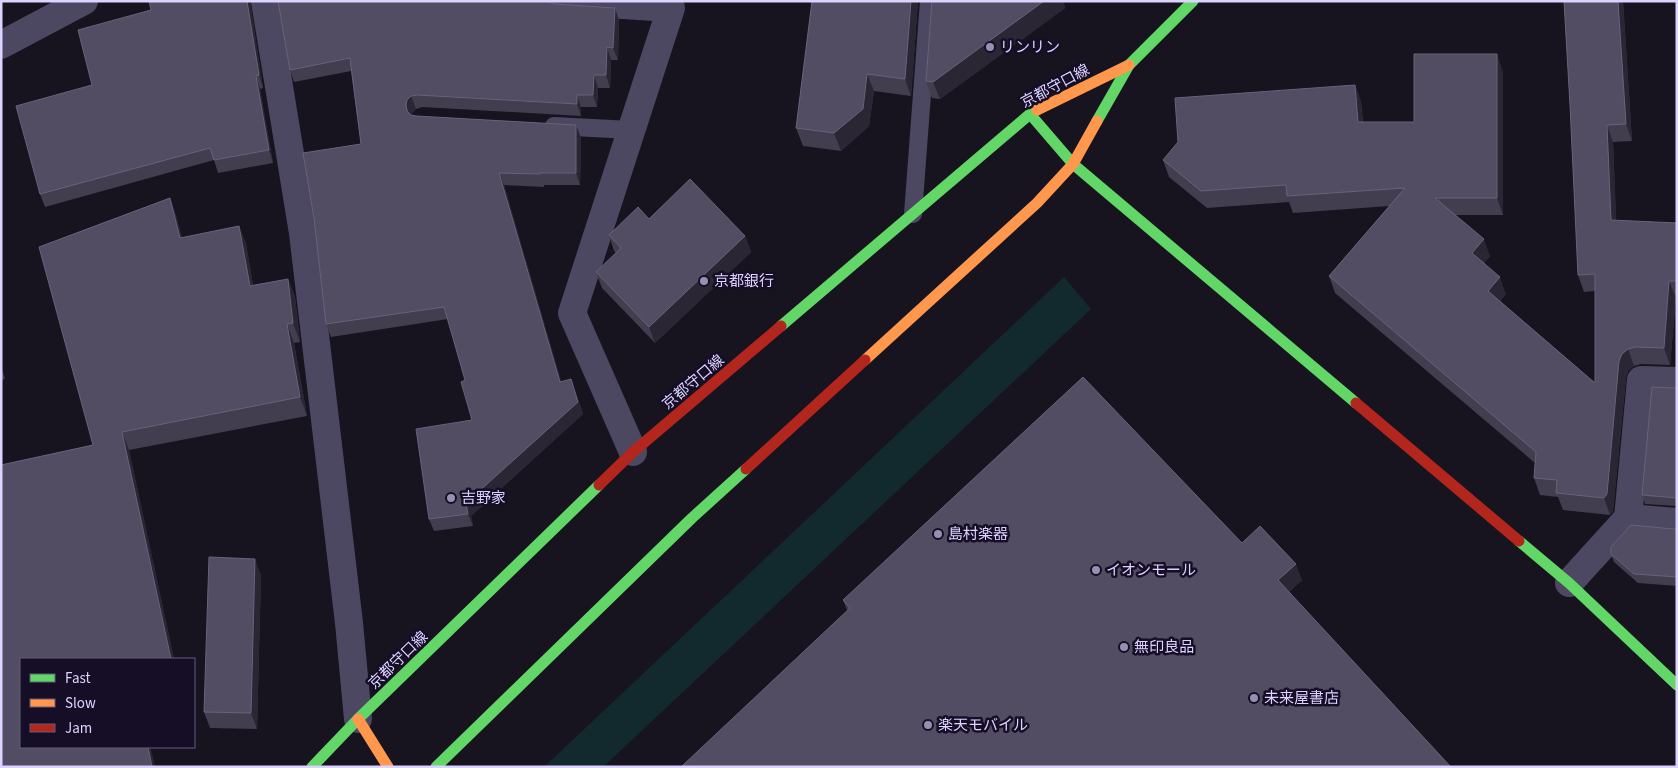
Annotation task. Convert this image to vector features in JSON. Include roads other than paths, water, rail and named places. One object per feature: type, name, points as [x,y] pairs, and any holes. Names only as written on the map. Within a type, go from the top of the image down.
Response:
[{"type":"main road","name":"京都守口線","points":[[436,767],[692,518],[1029,209],[1074,164],[1129,65],[1193,1]]},
{"type":"main road","name":"京都守口線","points":[[312,767],[358,719],[634,452],[1030,114],[1129,65]]},
{"type":"main road","points":[[1030,114],[1074,164],[1569,583],[1677,685]]},
{"type":"main road","points":[[358,719],[388,767]]},
{"type":"street","points":[[1,46],[84,1]]},
{"type":"street","points":[[265,1],[303,233],[358,719]]},
{"type":"street","points":[[559,1],[671,8],[572,313],[634,452]]},
{"type":"street","points":[[1569,583],[1628,518],[1641,380],[1677,382]]},
{"type":"street","points":[[1628,518],[1677,522]]},
{"type":"lane","points":[[913,214],[929,1]]},
{"type":"lane","points":[[536,125],[631,130]]},
{"type":"place","name":"リンリン","points":[[990,47]]},
{"type":"place","name":"京都銀行","points":[[704,281]]},
{"type":"place","name":"吉野家","points":[[451,498]]},
{"type":"place","name":"島村楽器","points":[[938,534]]},
{"type":"place","name":"イオンモール","points":[[1096,570]]},
{"type":"place","name":"無印良品","points":[[1124,647]]},
{"type":"place","name":"未来屋書店","points":[[1254,698]]},
{"type":"place","name":"楽天モバイル","points":[[928,725]]}]
